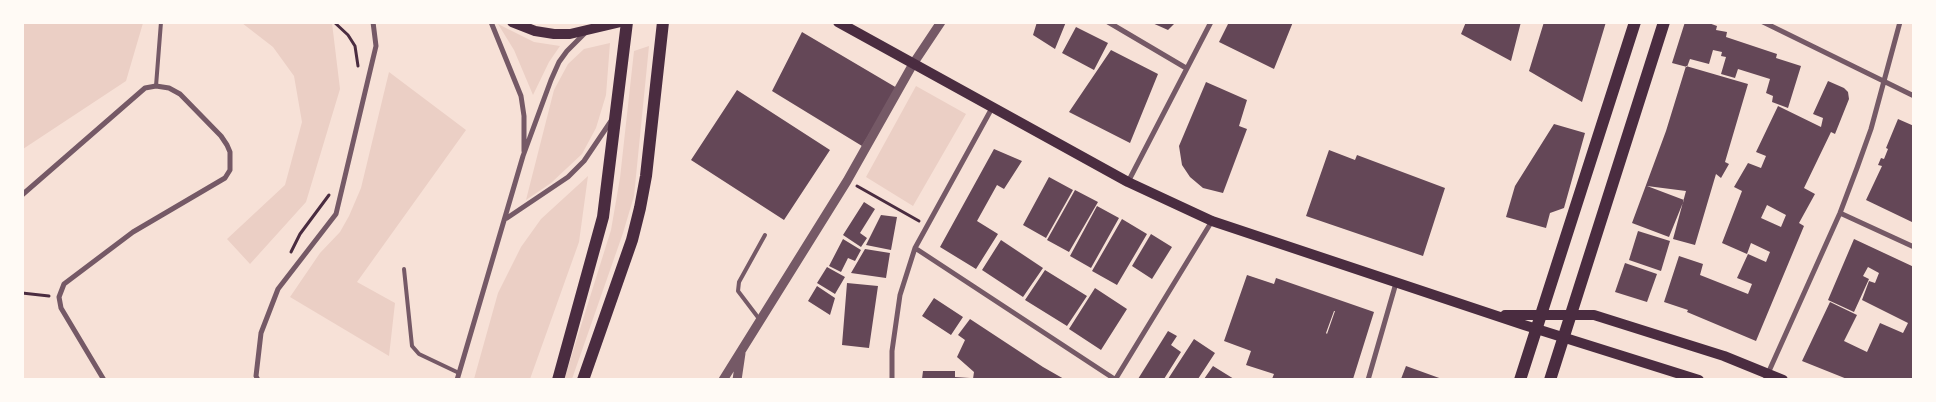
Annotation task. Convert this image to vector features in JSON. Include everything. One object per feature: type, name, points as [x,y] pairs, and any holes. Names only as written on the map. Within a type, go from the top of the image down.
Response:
[{"type":"main road","points":[[512,22],[534,31],[554,34],[588,30],[621,22]]},
{"type":"main road","points":[[558,380],[599,238],[618,110],[628,22]]},
{"type":"main road","points":[[583,380],[632,240],[640,208],[646,176],[663,22]]},
{"type":"main road","points":[[838,22],[1128,182],[1212,221],[1396,283],[1699,380]]},
{"type":"main road","points":[[1520,380],[1635,22]]},
{"type":"main road","points":[[1550,380],[1664,22]]},
{"type":"main road","points":[[1499,316],[1594,315],[1724,356],[1767,376],[1783,380]]},
{"type":"street","points":[[258,380],[256,376],[261,333],[278,289],[336,214],[376,46],[373,22]]},
{"type":"street","points":[[491,22],[522,96],[524,156]]},
{"type":"street","points":[[723,380],[848,181],[913,64],[941,22]]},
{"type":"street","points":[[1108,22],[1186,68]]},
{"type":"street","points":[[1128,182],[1211,22]]},
{"type":"street","points":[[1763,22],[1914,96]]},
{"type":"street","points":[[1767,376],[1840,213],[1871,129],[1900,22]]},
{"type":"street","points":[[456,380],[524,156],[559,62],[588,30]]},
{"type":"street","points":[[22,195],[135,94],[145,88],[156,86],[169,88],[180,94],[221,136],[230,152],[230,170],[224,178],[119,241],[64,284],[59,297],[61,308],[104,380]]},
{"type":"street","points":[[892,380],[892,351],[900,295],[915,248],[992,108]]},
{"type":"street","points":[[506,218],[568,178],[597,143],[618,110]]},
{"type":"street","points":[[1840,213],[1914,247]]},
{"type":"street","points":[[915,248],[1115,379],[1212,221]]},
{"type":"street","points":[[1368,380],[1396,283]]},
{"type":"street","points":[[737,380],[742,350]]},
{"type":"lane","points":[[156,86],[161,22]]},
{"type":"lane","points":[[760,320],[738,291],[739,282],[765,235]]},
{"type":"lane","points":[[404,269],[412,346],[419,354],[459,372]]},
{"type":"path","points":[[334,22],[348,35],[355,46],[358,72]]},
{"type":"path","points":[[848,181],[926,226]]},
{"type":"path","points":[[289,261],[296,240],[333,191]]},
{"type":"path","points":[[22,293],[59,297]]},
{"type":"shaded area","points":[[23,22],[143,23],[126,81],[23,149]]},
{"type":"shaded area","points":[[242,23],[332,23],[340,89],[306,202],[250,264],[227,239],[285,185],[302,122],[294,76],[273,47]]},
{"type":"shaded area","points":[[498,24],[534,42],[560,46],[549,62],[533,95],[514,50]]},
{"type":"shaded area","points":[[610,43],[606,95],[596,128],[582,154],[551,183],[526,200],[554,90],[568,64],[584,49]]},
{"type":"shaded area","points":[[649,46],[634,196],[572,379],[564,380],[611,230],[620,178],[634,51]]},
{"type":"shaded area","points":[[389,72],[466,130],[357,282],[395,303],[389,356],[290,297],[320,253],[340,232],[349,216],[361,188]]},
{"type":"shaded area","points":[[916,86],[966,114],[913,206],[866,177]]},
{"type":"shaded area","points":[[588,176],[579,242],[530,379],[474,379],[498,293],[521,247],[541,219]]},
{"type":"building","points":[[1037,22],[1066,22],[1055,49],[1033,35]]},
{"type":"building","points":[[1150,22],[1176,22],[1168,30]]},
{"type":"building","points":[[1229,22],[1293,22],[1274,69],[1219,42]]},
{"type":"building","points":[[1466,22],[1521,22],[1511,61],[1461,34]]},
{"type":"building","points":[[1544,22],[1606,22],[1582,102],[1529,71]]},
{"type":"building","points":[[1685,22],[1706,22],[1717,26],[1716,30],[1727,32],[1726,37],[1777,54],[1776,58],[1801,66],[1788,108],[1772,102],[1773,96],[1766,93],[1770,79],[1738,69],[1735,78],[1721,74],[1726,57],[1721,56],[1722,52],[1713,50],[1709,64],[1690,59],[1687,67],[1672,63]]},
{"type":"building","points":[[1076,27],[1108,43],[1094,70],[1062,53]]},
{"type":"building","points":[[802,32],[897,88],[862,146],[772,91]]},
{"type":"building","points":[[1111,50],[1158,74],[1130,143],[1069,112]]},
{"type":"building","points":[[1686,66],[1748,84],[1725,162],[1729,164],[1721,178],[1716,174],[1695,245],[1673,239],[1683,203],[1669,237],[1632,223],[1666,131]],"holes":[[[1647,186],[1686,191],[1684,200]]]},
{"type":"building","points":[[1828,81],[1844,88],[1848,92],[1849,99],[1835,134],[1831,132],[1804,188],[1815,194],[1799,223],[1804,226],[1756,341],[1687,312],[1688,310],[1664,302],[1679,256],[1703,264],[1700,275],[1748,294],[1752,284],[1737,278],[1748,254],[1766,262],[1770,252],[1751,243],[1747,254],[1722,243],[1742,191],[1734,187],[1748,163],[1761,168],[1766,156],[1756,152],[1778,106],[1821,127],[1823,118],[1813,114]],"holes":[[[1767,205],[1786,215],[1781,227],[1761,218]]]},
{"type":"building","points":[[1206,82],[1247,100],[1239,126],[1247,129],[1223,193],[1203,188],[1190,177],[1182,165],[1179,146]]},
{"type":"building","points":[[737,90],[830,150],[784,220],[691,160]]},
{"type":"building","points":[[1898,119],[1914,126],[1914,223],[1866,200],[1882,166],[1878,165],[1881,158],[1884,159],[1888,149],[1886,148]]},
{"type":"building","points":[[1554,124],[1585,133],[1564,208],[1550,213],[1546,228],[1506,217],[1515,186]]},
{"type":"building","points":[[994,149],[1022,161],[1004,189],[997,185],[977,221],[998,234],[976,269],[940,247]]},
{"type":"building","points":[[1329,150],[1355,160],[1357,155],[1445,188],[1423,256],[1306,216]]},
{"type":"building","points":[[1049,177],[1073,190],[1046,238],[1023,225]]},
{"type":"building","points":[[1075,190],[1098,202],[1069,252],[1047,240]]},
{"type":"building","points":[[864,202],[875,209],[860,233],[867,238],[861,247],[843,235]]},
{"type":"building","points":[[1097,206],[1119,218],[1091,268],[1070,256]]},
{"type":"building","points":[[881,215],[897,217],[891,250],[866,245]]},
{"type":"building","points":[[1122,219],[1147,234],[1117,285],[1092,271]]},
{"type":"building","points":[[1638,231],[1670,241],[1661,271],[1629,260]]},
{"type":"building","points":[[1151,234],[1172,247],[1152,279],[1132,266]]},
{"type":"building","points":[[843,239],[861,250],[855,261],[848,258],[841,272],[829,266]]},
{"type":"building","points":[[1854,239],[1914,267],[1914,379],[1847,379],[1802,361],[1830,302],[1857,315],[1844,341],[1867,352],[1880,323],[1903,333],[1908,323],[1862,300],[1869,281],[1875,283],[1879,273],[1868,267],[1863,276],[1869,279],[1854,312],[1828,300]]},
{"type":"building","points":[[1001,240],[1043,268],[1023,297],[982,270]]},
{"type":"building","points":[[865,249],[890,253],[886,278],[851,273]]},
{"type":"building","points":[[1625,263],[1657,274],[1647,302],[1615,292]]},
{"type":"building","points":[[827,267],[845,277],[835,294],[817,283]]},
{"type":"building","points":[[1045,270],[1087,296],[1067,326],[1025,300]]},
{"type":"building","points":[[1247,275],[1274,284],[1276,278],[1374,312],[1353,379],[1272,379],[1274,374],[1246,365],[1251,351],[1224,341]],"holes":[[[1335,311],[1327,334],[1326,333]]]},
{"type":"building","points":[[847,283],[878,286],[869,348],[842,345]]},
{"type":"building","points":[[817,286],[835,298],[830,315],[808,301]]},
{"type":"building","points":[[1095,288],[1127,309],[1101,350],[1069,329]]},
{"type":"building","points":[[934,298],[963,317],[951,335],[922,316]]},
{"type":"building","points":[[970,319],[1064,379],[973,379],[974,372],[957,357],[965,340],[958,335]]},
{"type":"building","points":[[1168,331],[1177,336],[1171,345],[1181,352],[1164,379],[1138,379]]},
{"type":"building","points":[[1194,339],[1215,353],[1198,379],[1168,379]]},
{"type":"building","points":[[1213,366],[1234,379],[1204,379]]},
{"type":"building","points":[[1406,366],[1442,379],[1401,379]]},
{"type":"building","points":[[923,371],[955,371],[955,377],[970,379],[922,379]]}]
